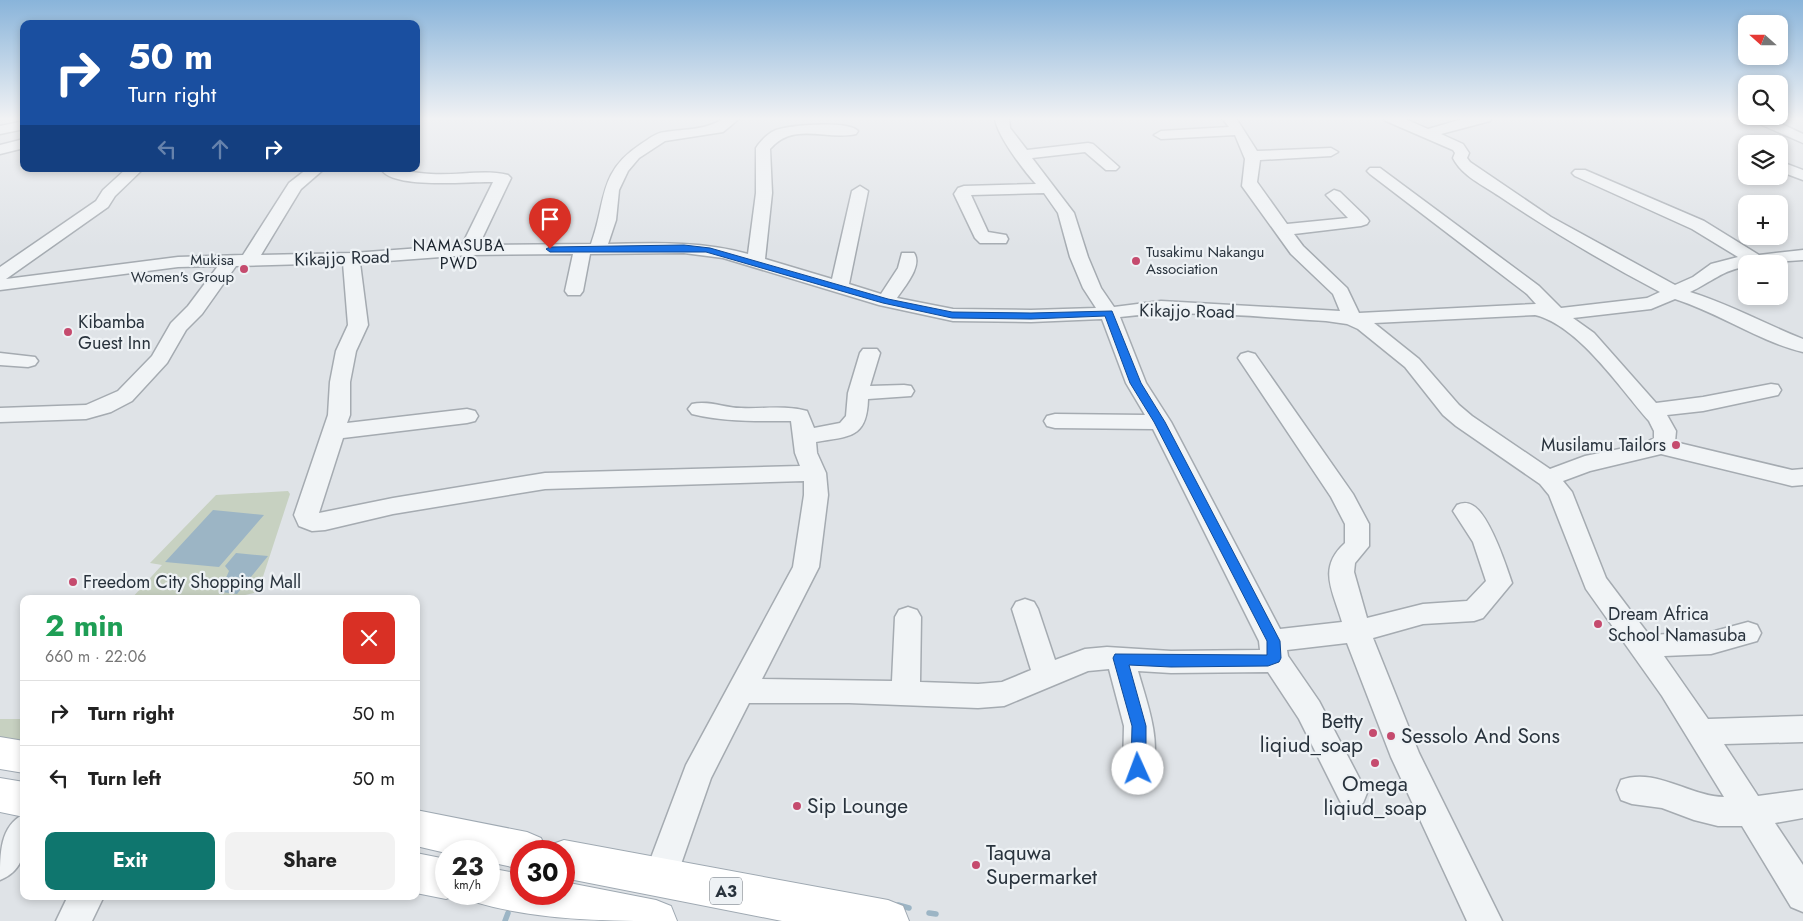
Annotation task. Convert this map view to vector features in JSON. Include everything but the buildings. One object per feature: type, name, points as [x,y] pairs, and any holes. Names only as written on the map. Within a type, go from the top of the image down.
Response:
[{"type":"main road","points":[[0,752],[20,756]]},
{"type":"main road","points":[[0,795],[20,799]]},
{"type":"main road","points":[[420,829],[510,847]]},
{"type":"main road","name":"A3","points":[[575,861],[888,921]]},
{"type":"main road","points":[[420,874],[435,877]]},
{"type":"main road","points":[[500,890],[656,921]]},
{"type":"street","points":[[574,291],[590,250],[608,220],[611,190],[621,170],[629,161]]},
{"type":"street","points":[[756,262],[764,193],[763,161]]},
{"type":"street","points":[[1025,161],[1066,213],[1079,257],[1092,288],[1109,313],[1136,383],[1160,422],[1274,650],[1309,710],[1352,793]]},
{"type":"street","points":[[1104,161],[1111,167]]},
{"type":"street","points":[[1252,161],[1248,180],[1250,186],[1296,250],[1341,292],[1352,319],[1365,326],[1412,363],[1451,410],[1464,421],[1548,478],[1560,492],[1595,582],[1643,646],[1803,895]]},
{"type":"street","points":[[1462,161],[1464,165],[1545,220],[1628,268],[1676,293],[1707,303],[1803,346]]},
{"type":"street","points":[[1788,169],[1803,175]]},
{"type":"street","points":[[1375,171],[1533,290],[1556,314],[1587,338],[1651,410],[1665,431],[1665,441],[1660,446],[1651,450],[1585,464],[1548,478]]},
{"type":"street","points":[[0,274],[102,204],[109,193],[131,172]]},
{"type":"street","points":[[249,260],[289,194],[295,186],[312,172]]},
{"type":"street","points":[[394,172],[400,175],[435,181],[503,178],[468,250]]},
{"type":"street","points":[[1580,173],[1652,202],[1698,225],[1747,255]]},
{"type":"street","points":[[1000,239],[986,238],[981,234],[962,194],[964,191],[1048,188]]},
{"type":"street","points":[[840,286],[860,191]]},
{"type":"street","points":[[1282,230],[1361,221],[1334,195]]},
{"type":"street","name":"Kikajjo Road","points":[[0,285],[155,264],[353,258],[468,250],[691,248],[726,253],[886,301],[964,316],[1109,313],[1161,307],[1326,315],[1352,319],[1519,309],[1535,309],[1556,314],[1636,306],[1651,303],[1676,293],[1699,281],[1717,268],[1738,264]]},
{"type":"street","name":"Kikajjo Road","points":[[1788,257],[1803,255]]},
{"type":"street","points":[[886,301],[907,268],[908,257]]},
{"type":"street","points":[[353,258],[351,265],[358,326],[346,351],[340,382],[339,415],[306,515],[307,520],[312,522],[545,481],[815,473]]},
{"type":"street","points":[[0,415],[86,412],[104,407],[125,396],[160,359],[178,328],[195,310],[229,262]]},
{"type":"street","points":[[1781,337],[1803,326]]},
{"type":"street","points":[[804,437],[847,429],[857,418],[858,393],[870,353]]},
{"type":"street","points":[[1248,358],[1341,494],[1357,524],[1357,546],[1343,559],[1341,572],[1357,631],[1406,757],[1485,921]]},
{"type":"street","points":[[0,359],[28,361]]},
{"type":"street","points":[[1651,410],[1703,404],[1771,390]]},
{"type":"street","points":[[858,393],[904,391]]},
{"type":"street","points":[[660,878],[697,775],[806,567],[816,506],[815,473],[806,453],[801,418],[796,414],[740,415],[699,409]]},
{"type":"street","points":[[334,432],[468,416]]},
{"type":"street","points":[[1055,421],[1160,422]]},
{"type":"street","points":[[1660,446],[1792,478],[1803,477]]},
{"type":"street","points":[[742,690],[978,696],[1004,694],[1085,660],[1120,658],[1244,662],[1274,650],[1423,614],[1474,611],[1499,583],[1485,540],[1465,511]]},
{"type":"street","points":[[1025,610],[1046,675]]},
{"type":"street","points":[[906,693],[908,617]]},
{"type":"street","points":[[1643,646],[1712,643],[1748,633]]},
{"type":"street","points":[[1120,658],[1139,726],[1138,769]]},
{"type":"street","points":[[1700,732],[1803,729]]},
{"type":"street","points":[[1632,790],[1663,794],[1694,806],[1718,811],[1751,812],[1803,804]]},
{"type":"street","points":[[0,807],[20,806]]},
{"type":"street","points":[[0,864],[20,835]]},
{"type":"street","points":[[74,921],[85,900]]},
{"type":"green space","points":[[288,491],[290,494],[258,592],[245,595],[135,595],[162,565],[150,563],[216,495]]},
{"type":"green space","points":[[0,719],[20,719],[20,742],[0,739]]},
{"type":"water","points":[[213,510],[264,515],[219,567],[165,562]]},
{"type":"water","points":[[236,553],[268,556],[237,594],[221,592],[230,581],[225,580],[229,571],[225,566]]},
{"type":"waterway","points":[[898,905],[909,908]]},
{"type":"waterway","points":[[505,921],[508,913]]},
{"type":"waterway","points":[[929,913],[936,914]]},
{"type":"place","name":"Tusakimu Nakangu Association","points":[[1136,261]]},
{"type":"place","name":"Mukisa Women's Group","points":[[244,269]]},
{"type":"place","name":"Kibamba Guest Inn","points":[[68,332]]},
{"type":"place","name":"Musilamu Tailors","points":[[1676,445]]},
{"type":"place","name":"Freedom City Shopping Mall","points":[[73,582]]},
{"type":"place","name":"Dream Africa School Namasuba","points":[[1598,624]]},
{"type":"place","name":"Betty liqiud_soap","points":[[1373,733]]},
{"type":"place","name":"Sessolo And Sons","points":[[1391,736]]},
{"type":"place","name":"Omega liqiud_soap","points":[[1375,763]]},
{"type":"place","name":"Sip Lounge","points":[[797,806]]},
{"type":"place","name":"Taquwa Supermarket","points":[[976,865]]},
{"type":"district","name":"NAMASUBA PWD","points":[[459,254]]},
{"type":"route","points":[[550,249],[707,249],[840,286],[886,301],[952,315],[1031,316],[1109,313],[1136,383],[1160,422],[1212,526],[1267,626],[1273,641],[1274,658],[1268,661],[1171,662],[1120,658],[1139,726],[1138,769]]}]
